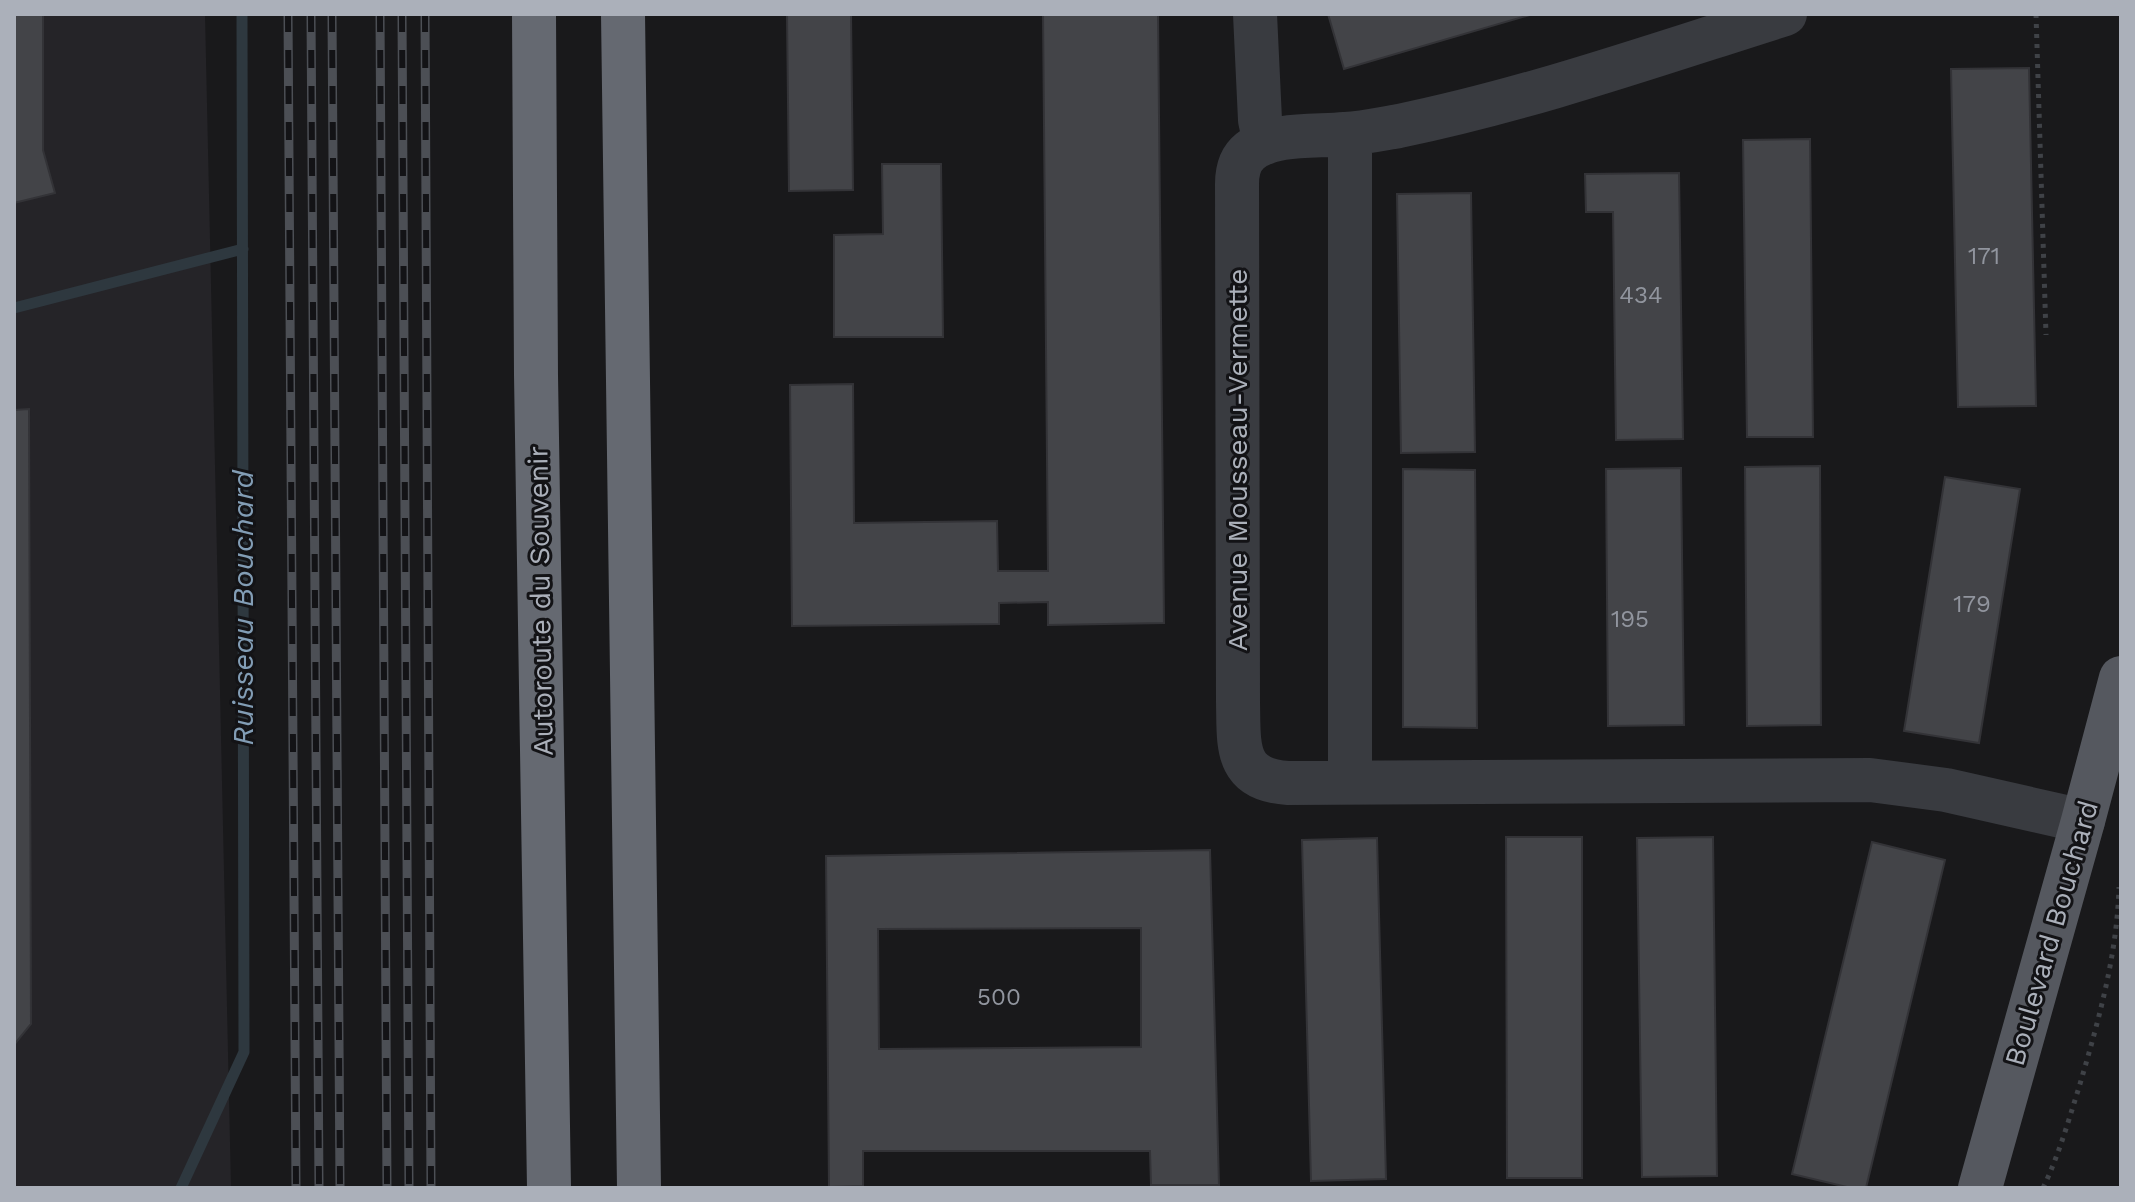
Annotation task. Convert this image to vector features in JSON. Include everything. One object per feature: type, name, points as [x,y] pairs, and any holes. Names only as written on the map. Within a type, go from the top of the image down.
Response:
[{"type":"highway","name":"Autoroute du Souvenir","points":[[534,14],[549,1188]]},
{"type":"highway","points":[[623,14],[639,1188]]},
{"type":"main road","name":"Boulevard Bouchard","points":[[1980,1188],[2121,678]]},
{"type":"street","points":[[1255,14],[1260,120],[1265,143],[1400,126],[1526,95],[1785,14]]},
{"type":"street","points":[[1350,134],[1350,782]]},
{"type":"street","name":"Avenue Mousseau-Vermette","points":[[1265,143],[1250,151],[1237,172],[1238,702],[1240,744],[1248,768],[1268,781],[1288,783],[1870,780],[1946,790],[2083,821]]},
{"type":"path","points":[[2036,14],[2046,335]]},
{"type":"path","points":[[2043,1188],[2066,1129],[2109,979],[2120,884],[2110,884]]},
{"type":"shaded area","points":[[14,14],[205,14],[231,1188],[14,1188]]},
{"type":"building","points":[[14,14],[43,14],[43,150],[55,193],[14,203]]},
{"type":"building","points":[[787,14],[851,14],[853,190],[789,191]]},
{"type":"building","points":[[1043,14],[1158,14],[1164,623],[1048,625],[1048,602],[999,603],[999,624],[792,626],[790,385],[853,384],[854,523],[997,521],[998,571],[1048,571]]},
{"type":"building","points":[[1328,14],[1533,14],[1344,69]]},
{"type":"building","points":[[2029,68],[2036,406],[1958,407],[1951,69]]},
{"type":"building","points":[[1810,139],[1813,437],[1747,437],[1743,140]]},
{"type":"building","points":[[882,164],[941,164],[943,337],[834,337],[834,235],[883,234]]},
{"type":"building","points":[[1679,173],[1683,439],[1616,440],[1613,212],[1586,212],[1585,174]]},
{"type":"building","points":[[1471,193],[1475,452],[1401,453],[1397,194]]},
{"type":"building","points":[[29,409],[31,1024],[14,1045],[14,410]]},
{"type":"building","points":[[1820,466],[1821,725],[1747,726],[1745,467]]},
{"type":"building","points":[[1681,468],[1684,725],[1608,726],[1606,469]]},
{"type":"building","points":[[1403,469],[1475,470],[1477,728],[1403,727]]},
{"type":"building","points":[[1945,477],[2020,489],[1979,743],[1904,731]]},
{"type":"building","points":[[1506,837],[1582,837],[1582,1178],[1507,1178]]},
{"type":"building","points":[[1713,837],[1717,1176],[1642,1177],[1637,838]]},
{"type":"building","points":[[1377,838],[1386,1179],[1311,1181],[1302,840]]},
{"type":"building","points":[[1872,842],[1945,860],[1866,1188],[1851,1188],[1792,1174]]},
{"type":"building","points":[[1210,850],[1219,1185],[1151,1185],[1150,1151],[863,1151],[863,1186],[829,1187],[826,856]],"holes":[[[1141,928],[1141,1047],[879,1049],[878,929]]]},
{"type":"waterway","name":"Ruisseau Bouchard","points":[[181,1188],[244,1052],[242,14]]},
{"type":"waterway","points":[[14,308],[243,249]]},
{"type":"railway","points":[[288,14],[296,1188]]},
{"type":"railway","points":[[311,14],[319,1188]]},
{"type":"railway","points":[[332,14],[340,1188]]},
{"type":"railway","points":[[380,14],[387,1188]]},
{"type":"railway","points":[[402,14],[409,1188]]},
{"type":"railway","points":[[425,14],[431,1188]]}]
